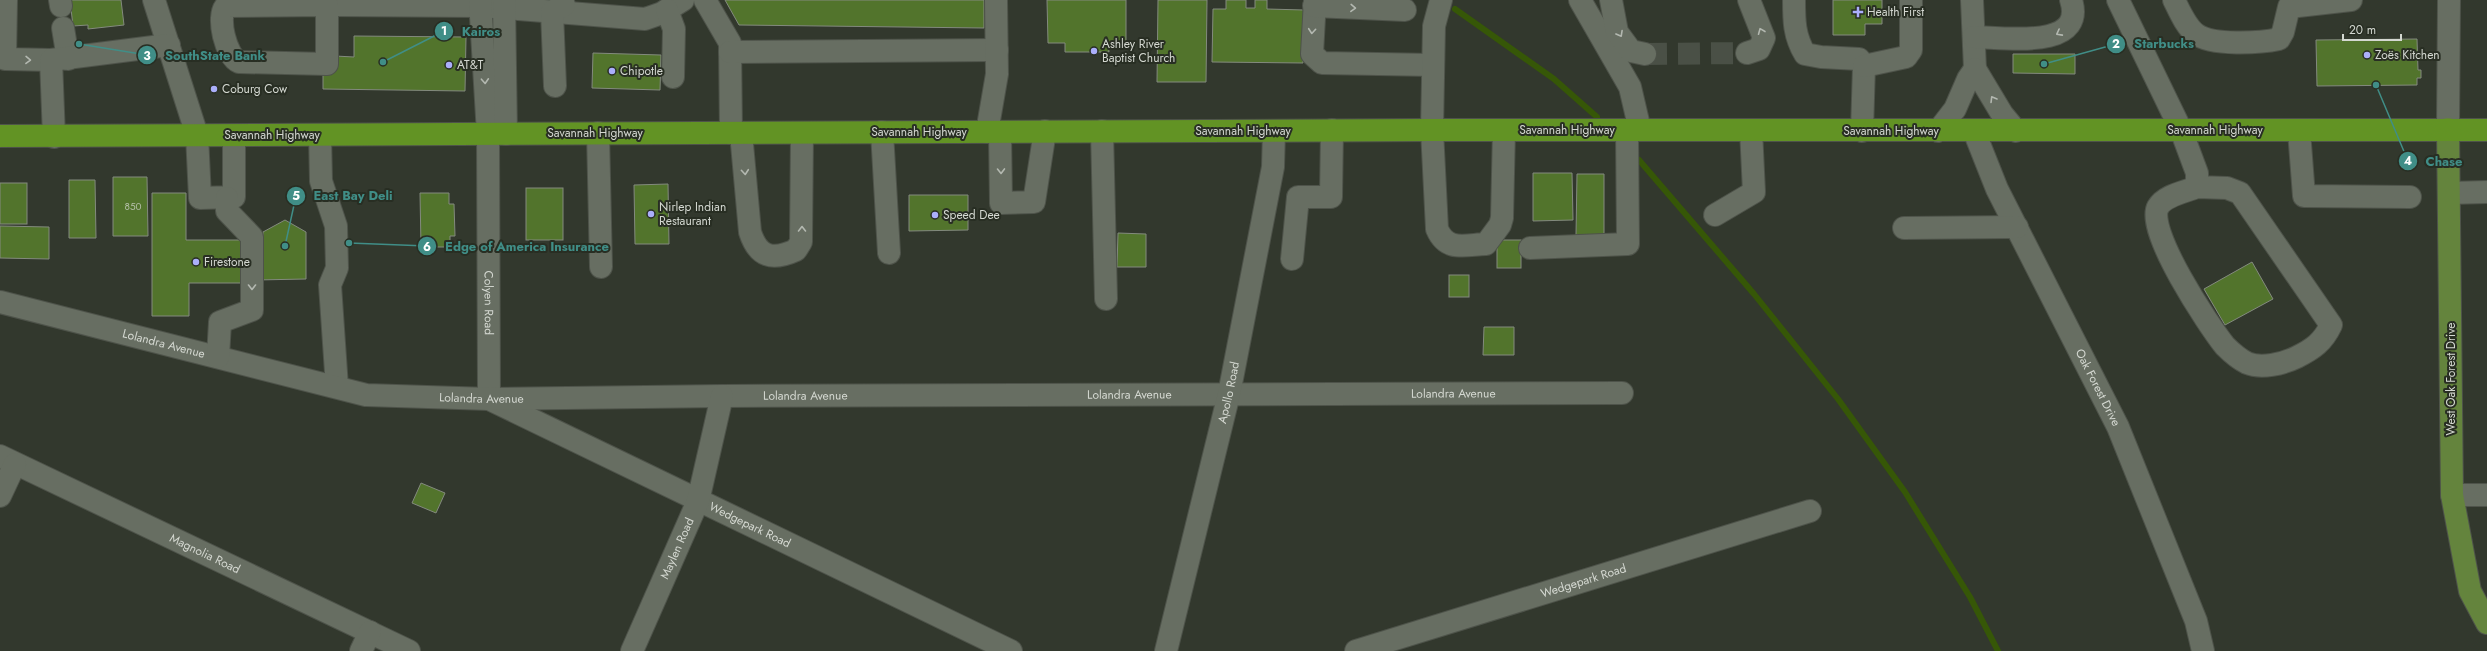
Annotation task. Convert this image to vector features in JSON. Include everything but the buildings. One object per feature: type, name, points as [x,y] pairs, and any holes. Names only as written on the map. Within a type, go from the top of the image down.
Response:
[{"type":"highway","name":"Savannah Highway","points":[[0,136],[54,137],[197,135],[1332,130],[2487,130]]},
{"type":"main road","name":"West Oak Forest Drive","points":[[2448,129],[2452,495],[2470,591],[2487,623]]},
{"type":"street","points":[[6,0],[5,59],[59,59],[169,45]]},
{"type":"street","points":[[154,0],[197,135],[200,198],[234,197],[234,136]]},
{"type":"street","points":[[552,12],[572,0]]},
{"type":"street","points":[[705,0],[730,43],[736,133],[750,232],[754,246],[764,255],[777,255],[796,250],[801,242],[802,132]]},
{"type":"street","points":[[996,0],[997,74],[994,132],[1001,203],[1034,202],[1044,131]]},
{"type":"street","points":[[1441,0],[1434,26],[1432,130],[1437,229],[1441,240],[1450,246],[1486,244],[1500,224],[1502,218],[1504,130]]},
{"type":"street","points":[[1530,248],[1628,244],[1633,130],[1630,87],[1580,0]]},
{"type":"street","points":[[1611,0],[1617,32],[1631,51],[1645,54]]},
{"type":"street","points":[[1747,52],[1759,49],[1764,38],[1748,0]]},
{"type":"street","points":[[1794,0],[1794,21],[1798,42],[1805,54],[1821,57],[1859,59],[1864,66],[1862,131]]},
{"type":"street","points":[[1864,66],[1906,57],[1911,50],[1912,0]]},
{"type":"street","points":[[1972,0],[1975,69],[2002,114],[2016,131]]},
{"type":"street","points":[[1974,37],[2048,38],[2061,33],[2068,26],[2072,17],[2071,0]]},
{"type":"street","points":[[2118,0],[2181,130],[2197,173],[2197,187]]},
{"type":"street","points":[[2178,4],[2195,34],[2208,40],[2261,42],[2279,39],[2283,32],[2289,4],[2351,0]]},
{"type":"street","points":[[2448,129],[2449,0]]},
{"type":"street","points":[[327,2],[327,64],[239,62],[234,60],[229,51],[220,17],[221,5],[327,2],[480,3],[504,4],[552,12],[645,19],[675,5],[674,77]]},
{"type":"street","points":[[480,3],[497,134]]},
{"type":"street","points":[[1433,65],[1354,65],[1322,63],[1316,60],[1312,54],[1314,3],[1399,5],[1434,26]]},
{"type":"street","points":[[497,134],[504,4]]},
{"type":"street","points":[[552,12],[555,86]]},
{"type":"street","points":[[54,137],[59,59],[64,28]]},
{"type":"street","points":[[730,52],[997,50]]},
{"type":"street","points":[[1938,131],[1955,109],[1968,80],[1975,69]]},
{"type":"street","points":[[1292,259],[1298,197],[1331,197],[1332,130]]},
{"type":"street","points":[[1715,215],[1754,192],[1751,130]]},
{"type":"street","points":[[1102,131],[1106,299]]},
{"type":"street","name":"Apollo Road","points":[[1166,651],[1229,394],[1273,167],[1274,131]]},
{"type":"street","name":"Oak Forest Drive","points":[[1974,131],[1997,189],[2118,427],[2196,621],[2203,651]]},
{"type":"street","points":[[2299,131],[2304,196],[2410,197]]},
{"type":"street","points":[[882,132],[889,253]]},
{"type":"street","points":[[598,133],[601,268]]},
{"type":"street","name":"Colyen Road","points":[[489,399],[497,134]]},
{"type":"street","points":[[320,135],[321,181],[336,226],[337,268],[330,285],[337,388]]},
{"type":"street","points":[[2197,187],[2227,188],[2240,193],[2331,325],[2324,340],[2291,360],[2260,366],[2247,363],[2226,346],[2167,255],[2156,218],[2157,208],[2166,199],[2197,187]]},
{"type":"street","points":[[2449,193],[2487,192]]},
{"type":"street","points":[[218,357],[220,322],[252,310],[252,237],[227,211],[227,198]]},
{"type":"street","points":[[1904,228],[2016,227]]},
{"type":"street","name":"Lolandra Avenue","points":[[0,302],[366,395],[489,399],[722,396],[1622,393]]},
{"type":"street","name":"Maylen Road","points":[[632,651],[698,501],[722,396]]},
{"type":"street","name":"Wedgepark Road","points":[[489,399],[1011,651]]},
{"type":"street","points":[[0,496],[8,460]]},
{"type":"street","name":"Magnolia Road","points":[[8,460],[365,642],[409,651]]},
{"type":"street","points":[[2452,495],[2487,495]]},
{"type":"street","name":"Wedgepark Road","points":[[1356,651],[1810,511]]},
{"type":"waterway","points":[[1455,9],[1554,79],[1597,117]]},
{"type":"waterway","points":[[1639,160],[1754,294],[1838,399],[1905,492],[1970,597],[1998,651]]},
{"type":"tunnel","points":[[1645,54],[1747,53]]},
{"type":"place","name":"Health First","points":[[1858,12]]},
{"type":"place","name":"SouthState Bank","points":[[79,44]]},
{"type":"place","name":"Ashley River Baptist Church","points":[[1094,51]]},
{"type":"place","name":"Zoës Kitchen","points":[[2367,55]]},
{"type":"place","name":"Kairos","points":[[383,62]]},
{"type":"place","name":"Starbucks","points":[[2044,64]]},
{"type":"place","name":"AT&T","points":[[449,65]]},
{"type":"place","name":"Chipotle","points":[[612,71]]},
{"type":"place","name":"Chase","points":[[2376,85]]},
{"type":"place","name":"Coburg Cow","points":[[214,89]]},
{"type":"place","name":"Nirlep Indian Restaurant","points":[[651,214]]},
{"type":"place","name":"Speed Dee","points":[[935,215]]},
{"type":"place","name":"Edge of America Insurance","points":[[349,243]]},
{"type":"place","name":"East Bay Deli","points":[[285,246]]},
{"type":"place","name":"Firestone","points":[[196,262]]}]
